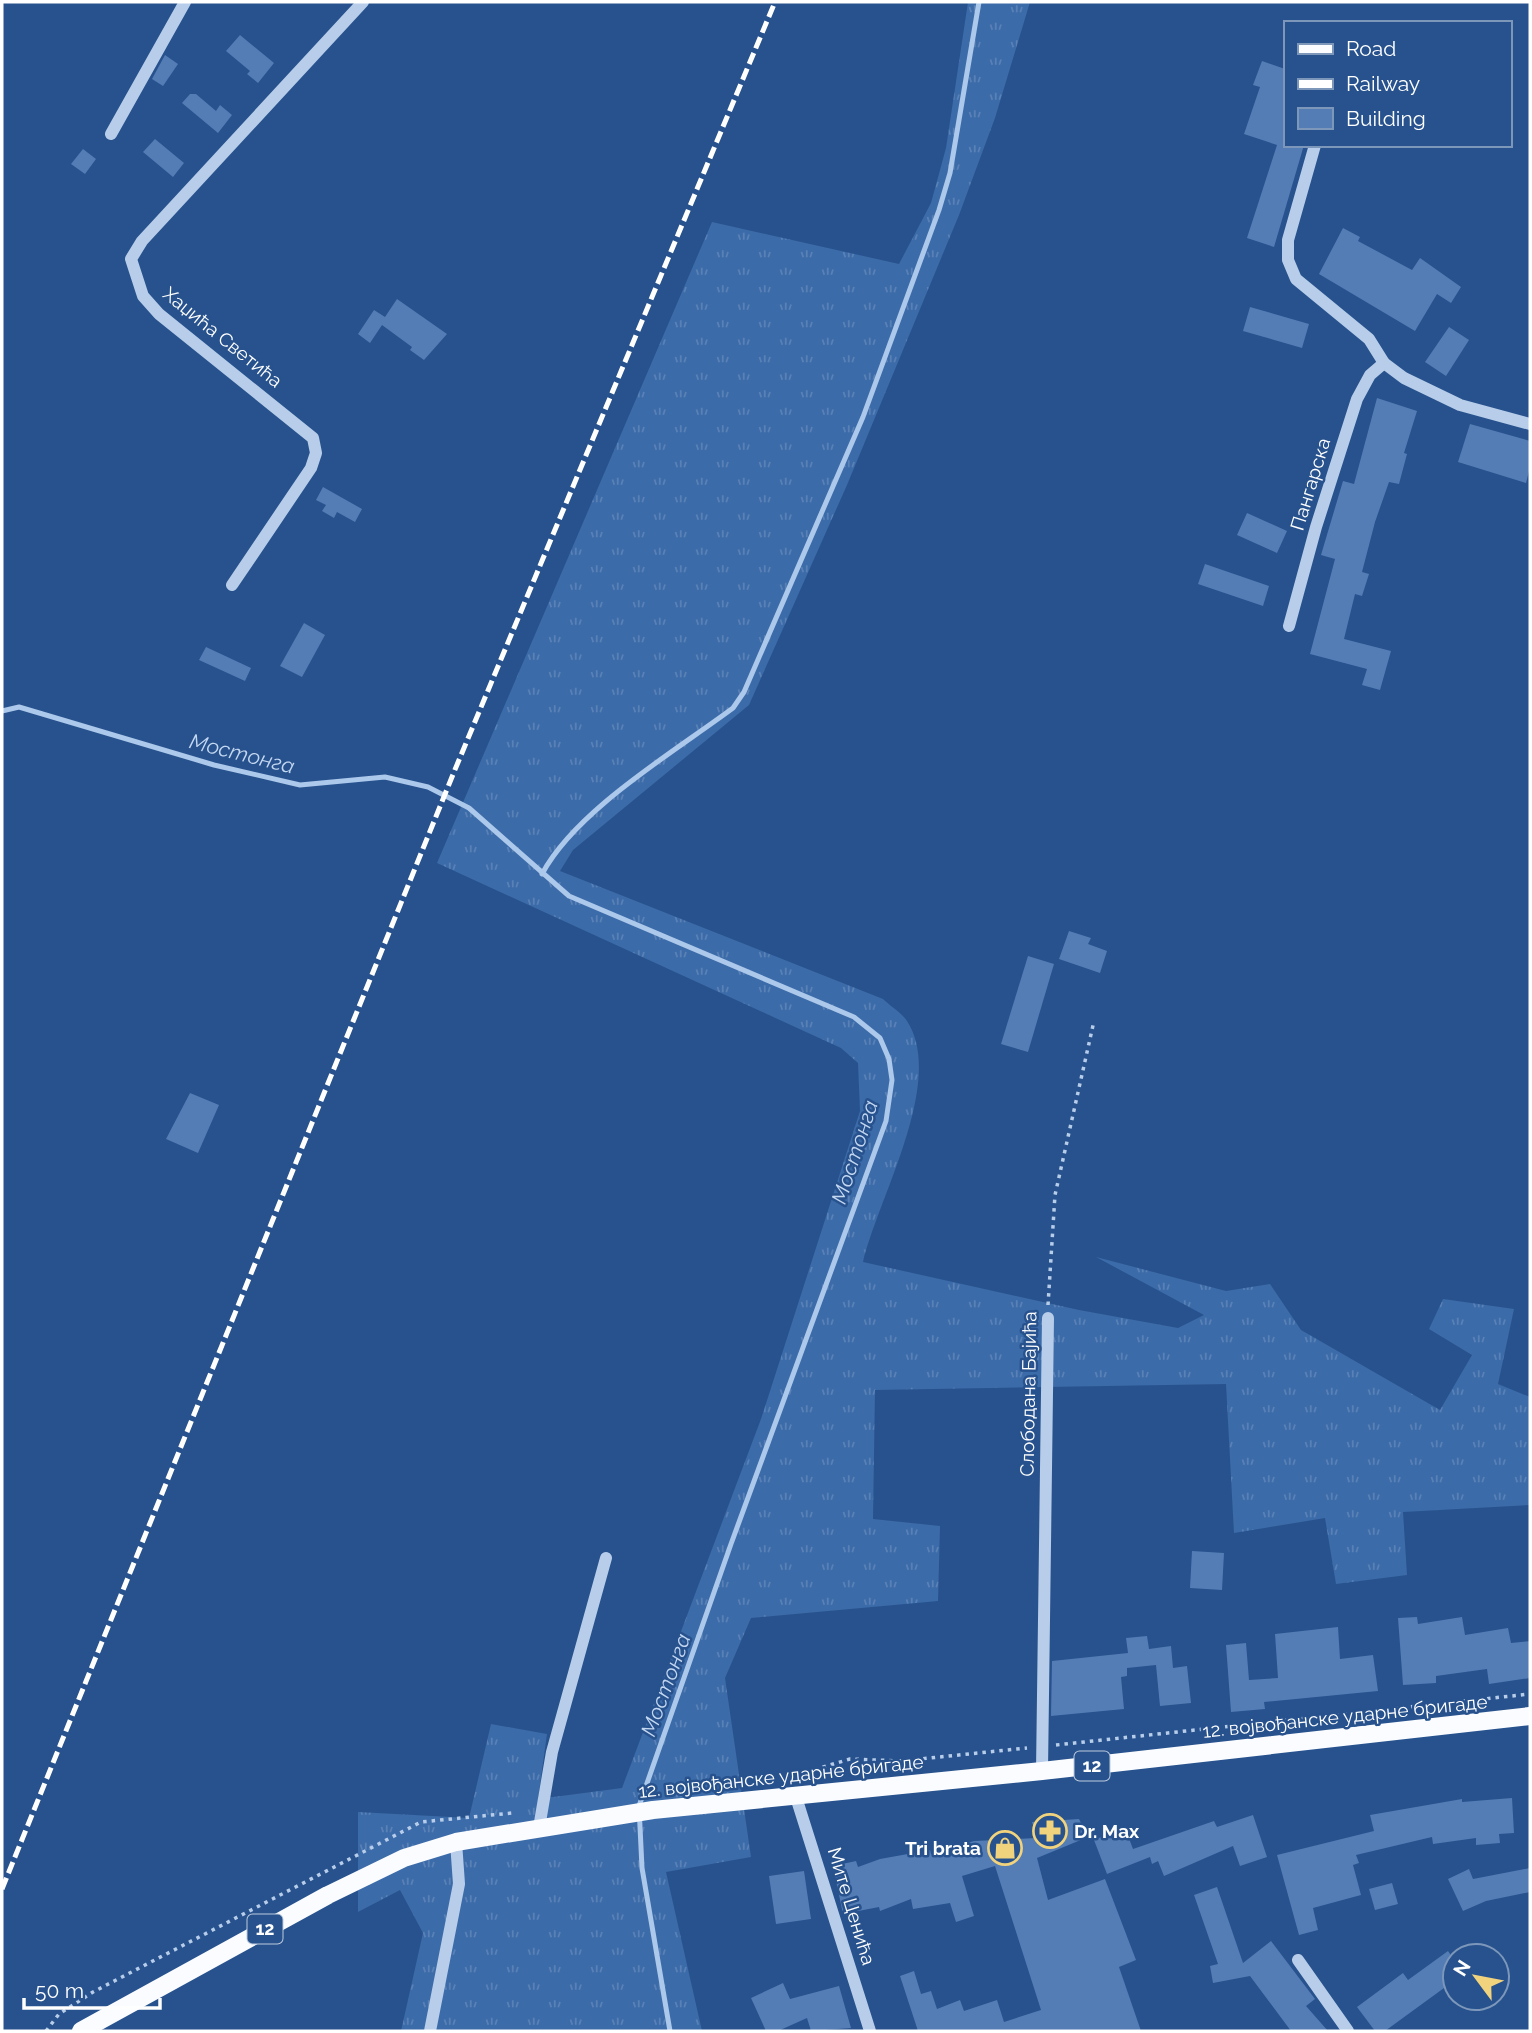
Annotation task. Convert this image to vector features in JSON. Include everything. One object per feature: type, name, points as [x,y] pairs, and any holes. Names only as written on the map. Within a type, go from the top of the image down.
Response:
[{"type":"main road","name":"12. војвођанске ударне бригаде","points":[[85,2030],[328,1895],[404,1858],[456,1842],[792,1785],[1042,1771],[1530,1716]]},
{"type":"street","points":[[111,134],[185,2]]},
{"type":"street","name":"Хаџића Светића","points":[[232,585],[311,468],[316,453],[313,438],[159,314],[143,296],[131,259],[142,241],[363,2]]},
{"type":"street","points":[[1314,147],[1288,240],[1286,252],[1291,271],[1306,289],[1369,339],[1384,363],[1404,379],[1460,405],[1530,424]]},
{"type":"street","name":"Пангарска","points":[[1289,626],[1316,527],[1357,399],[1370,375],[1384,363]]},
{"type":"street","name":"Слободана Бајића","points":[[1042,1771],[1048,1318]]},
{"type":"street","points":[[539,1828],[552,1752],[606,1558]]},
{"type":"street","name":"Мите Ценића","points":[[792,1785],[870,2031]]},
{"type":"street","points":[[430,2031],[459,1884],[456,1842]]},
{"type":"street","points":[[1298,1960],[1348,2031]]},
{"type":"path","name":"Слободана Бајића","points":[[1048,1318],[1055,1195],[1094,1021]]},
{"type":"path","points":[[792,1785],[850,1759],[900,1761],[1530,1694]]},
{"type":"green space","points":[[968,2],[1030,2],[995,118],[959,215],[847,485],[749,705],[573,850],[560,871],[883,999],[905,1018],[917,1046],[919,1075],[914,1107],[863,1262],[1079,1310],[1178,1328],[1204,1315],[1096,1257],[1226,1291],[1270,1284],[1301,1330],[1440,1410],[1472,1355],[1429,1329],[1443,1299],[1514,1309],[1498,1384],[1530,1397],[1530,1567],[1529,1505],[1403,1512],[1407,1575],[1336,1584],[1325,1518],[1234,1533],[1226,1384],[875,1390],[873,1519],[940,1526],[938,1601],[751,1618],[725,1678],[751,1857],[666,1872],[702,2031],[401,2031],[423,1933],[400,1890],[358,1912],[358,1812],[469,1818],[491,1724],[547,1734],[538,1799],[622,1788],[761,1419],[860,1111],[858,1063],[841,1048],[437,863],[712,222],[899,264],[931,203],[946,148]]},
{"type":"building","points":[[240,35],[274,63],[258,83],[247,74],[250,71],[226,51]]},
{"type":"building","points":[[165,55],[178,64],[163,86],[152,79]]},
{"type":"building","points":[[1262,61],[1284,69],[1284,147],[1303,147],[1274,247],[1247,238],[1277,145],[1244,134],[1260,87],[1253,85]]},
{"type":"building","points":[[190,94],[196,94],[216,111],[220,105],[232,115],[218,133],[182,103]]},
{"type":"building","points":[[155,139],[184,163],[173,177],[143,152]]},
{"type":"building","points":[[83,149],[96,159],[85,174],[71,164]]},
{"type":"building","points":[[1343,228],[1360,237],[1358,241],[1412,270],[1420,258],[1461,287],[1451,303],[1437,294],[1415,331],[1319,274]]},
{"type":"building","points":[[397,299],[447,334],[424,360],[410,350],[412,347],[382,325],[370,343],[358,334],[374,310],[385,317]]},
{"type":"building","points":[[1250,307],[1309,324],[1302,348],[1243,331]]},
{"type":"building","points":[[1449,327],[1469,340],[1446,376],[1425,362]]},
{"type":"building","points":[[1377,398],[1417,411],[1404,453],[1407,454],[1399,484],[1389,482],[1375,522],[1362,572],[1369,574],[1362,596],[1355,594],[1344,639],[1391,651],[1380,690],[1362,685],[1367,669],[1310,654],[1335,559],[1321,555],[1343,481],[1354,484]]},
{"type":"building","points":[[1470,424],[1530,441],[1530,467],[1526,483],[1458,462]]},
{"type":"building","points":[[323,487],[362,509],[355,522],[337,512],[334,518],[322,511],[326,505],[316,500]]},
{"type":"building","points":[[1247,513],[1287,531],[1277,553],[1237,535]]},
{"type":"building","points":[[1205,564],[1269,586],[1263,606],[1198,584]]},
{"type":"building","points":[[304,623],[325,635],[302,677],[280,666]]},
{"type":"building","points":[[206,647],[251,668],[245,681],[199,660]]},
{"type":"building","points":[[1069,931],[1091,938],[1088,944],[1107,951],[1100,973],[1059,959]]},
{"type":"building","points":[[1028,956],[1054,964],[1028,1052],[1001,1044]]},
{"type":"building","points":[[190,1093],[219,1105],[198,1153],[166,1139]]},
{"type":"building","points":[[1192,1551],[1224,1553],[1222,1590],[1190,1588]]},
{"type":"building","points":[[1417,1617],[1418,1624],[1462,1617],[1465,1635],[1508,1628],[1511,1643],[1530,1641],[1530,1678],[1489,1684],[1487,1669],[1436,1676],[1436,1683],[1403,1685],[1398,1618]]},
{"type":"building","points":[[1338,1627],[1340,1659],[1373,1655],[1378,1691],[1264,1702],[1265,1709],[1231,1712],[1226,1645],[1246,1643],[1249,1680],[1278,1678],[1275,1634]]},
{"type":"building","points":[[1147,1636],[1149,1649],[1171,1646],[1173,1668],[1187,1666],[1191,1703],[1160,1706],[1156,1665],[1127,1668],[1127,1676],[1121,1677],[1124,1709],[1051,1716],[1052,1661],[1128,1653],[1126,1638]]},
{"type":"building","points":[[1512,1798],[1514,1833],[1499,1834],[1500,1843],[1476,1845],[1476,1838],[1433,1844],[1432,1837],[1356,1855],[1359,1863],[1353,1865],[1361,1895],[1313,1908],[1318,1930],[1299,1935],[1277,1855],[1374,1831],[1370,1815],[1462,1799],[1462,1802]]},
{"type":"building","points":[[1253,1815],[1267,1857],[1240,1866],[1233,1846],[1164,1876],[1158,1861],[1152,1864],[1150,1857],[1107,1874],[1094,1840],[1125,1828],[1133,1849],[1214,1821],[1217,1827]]},
{"type":"building","points":[[1079,1819],[1088,1837],[1037,1858],[1048,1900],[1105,1879],[1136,1960],[1119,1967],[1141,2031],[918,2031],[900,1976],[914,1971],[921,1994],[931,1991],[937,2009],[960,2000],[964,2011],[997,2000],[1004,2022],[1041,2010],[995,1866],[962,1876],[974,1916],[956,1922],[950,1903],[913,1909],[911,1899],[880,1911],[879,1907],[843,1914],[833,1866],[856,1861],[858,1867],[880,1859],[930,1850],[931,1854],[974,1841],[1037,1838],[1032,1822]]},
{"type":"building","points":[[1530,1868],[1530,1892],[1486,1901],[1463,1911],[1448,1879],[1469,1869],[1473,1879]]},
{"type":"building","points":[[804,1871],[811,1919],[776,1924],[769,1876]]},
{"type":"building","points":[[1392,1883],[1398,1904],[1375,1910],[1369,1889]]},
{"type":"building","points":[[1217,1887],[1243,1963],[1271,1941],[1315,1999],[1306,2006],[1328,2031],[1291,2031],[1250,1976],[1213,1983],[1210,1966],[1218,1964],[1194,1895]]},
{"type":"building","points":[[1441,1956],[1441,1990],[1385,2031],[1375,2031],[1357,2007],[1403,1973],[1408,1980]]},
{"type":"building","points":[[783,1983],[790,1999],[839,1986],[851,2028],[811,2031],[807,2018],[778,2031],[766,2031],[751,1998]]},
{"type":"waterway","points":[[542,874],[558,850],[602,805],[628,783],[733,708],[744,692],[863,417],[939,210],[950,173],[979,2]]},
{"type":"waterway","name":"Мостонга","points":[[2,711],[19,707],[214,765],[300,785],[385,777],[428,787],[469,808],[569,896],[854,1017],[880,1038],[889,1059],[892,1080],[886,1121],[731,1544],[639,1806],[642,1868],[670,2031]]},
{"type":"railway","points":[[2,1889],[454,772],[775,2]]},
{"type":"place","name":"Dr. Max","points":[[1050,1831]]},
{"type":"place","name":"Tri brata","points":[[1005,1848]]}]
